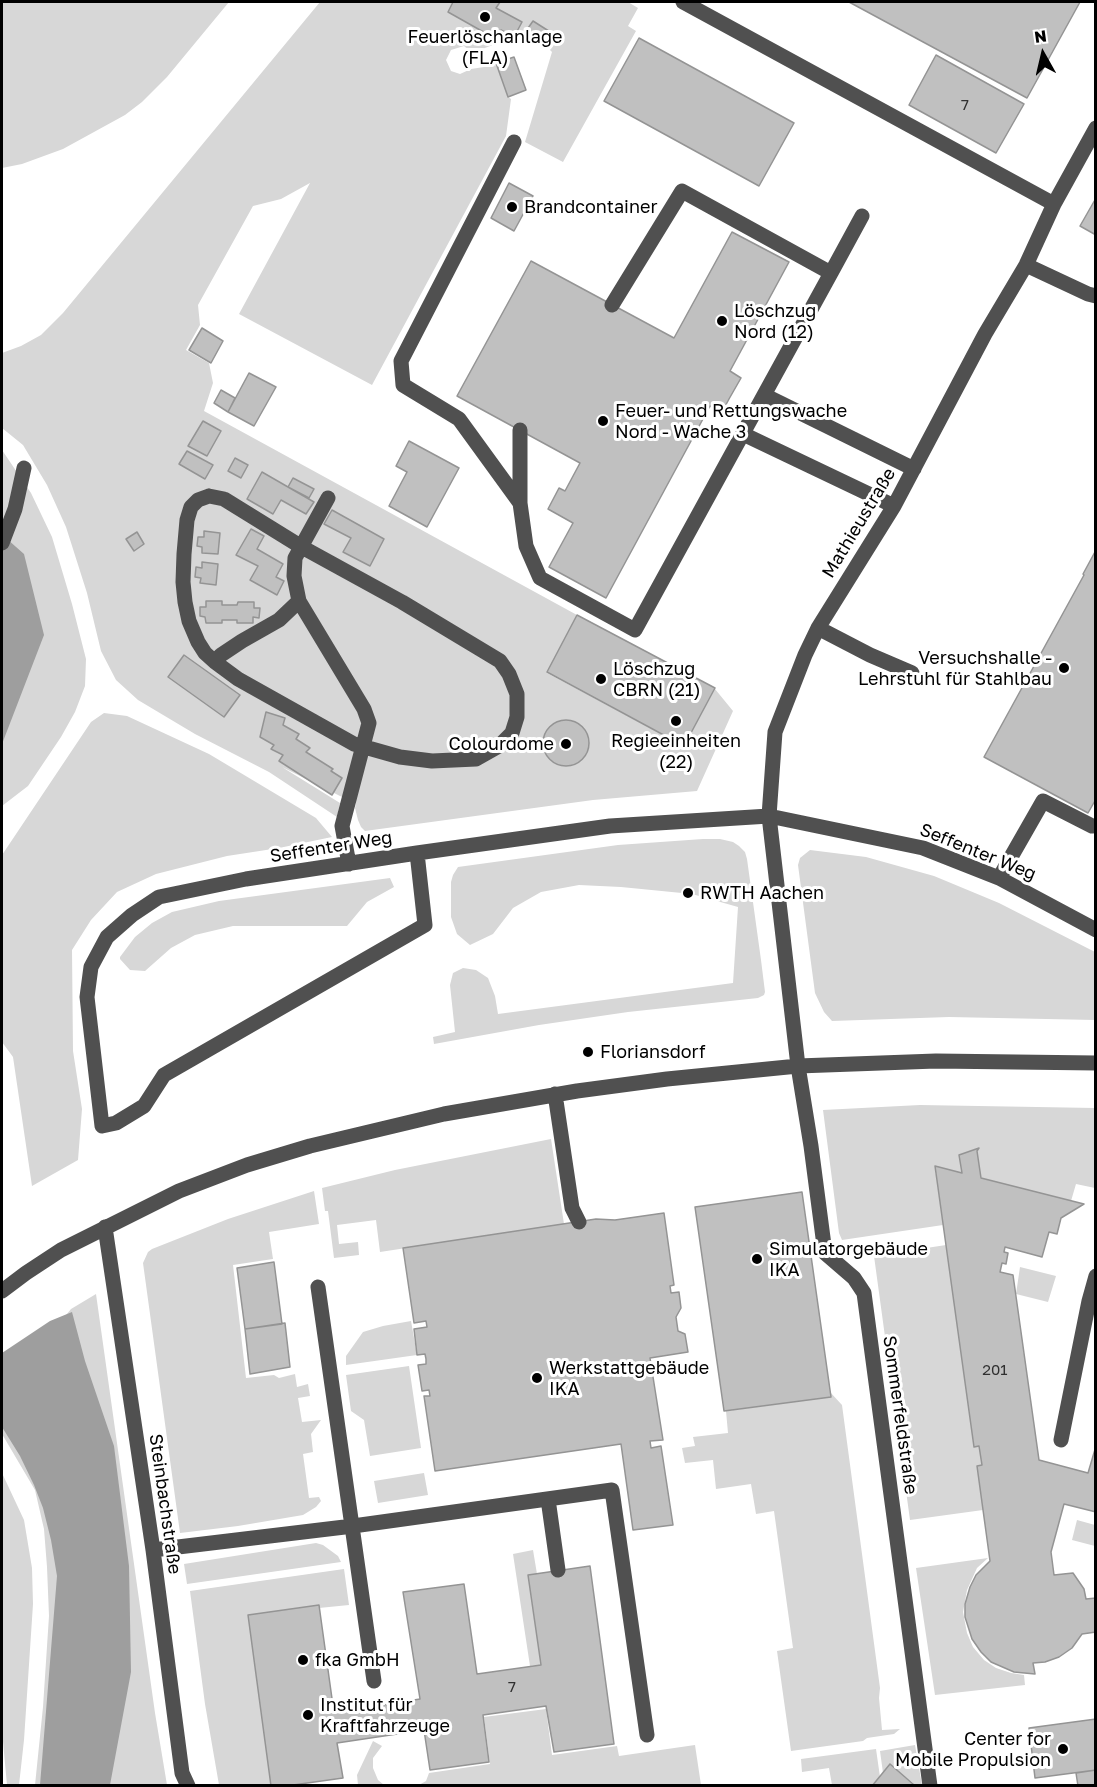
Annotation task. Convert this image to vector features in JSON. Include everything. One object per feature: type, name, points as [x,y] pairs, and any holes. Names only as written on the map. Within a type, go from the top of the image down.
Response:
[{"type":"street","points":[[683,2],[1054,204]]},
{"type":"street","name":"Mathieustraße","points":[[769,816],[775,732],[805,655],[819,628],[894,506],[984,334],[1026,265],[1054,204],[1095,128]]},
{"type":"street","points":[[514,142],[401,361],[403,385],[459,419],[520,503]]},
{"type":"street","points":[[612,305],[682,191],[831,273]]},
{"type":"street","points":[[520,430],[520,503],[526,546],[540,578],[635,630],[862,216]]},
{"type":"street","points":[[1026,265],[1095,296]]},
{"type":"street","points":[[764,395],[914,469]]},
{"type":"street","points":[[742,434],[894,506]]},
{"type":"street","points":[[2,543],[15,508],[24,468]]},
{"type":"street","points":[[208,496],[224,499],[300,546],[402,602],[500,661],[515,686],[518,704],[512,733],[499,746],[476,759],[432,761],[400,757],[354,744],[238,679],[215,662],[198,642],[189,621],[185,602],[184,554],[187,520],[191,507],[198,500],[208,496]]},
{"type":"street","points":[[328,498],[300,546],[295,558],[294,576],[299,601],[364,709],[369,723],[358,761],[351,799],[342,826],[349,864]]},
{"type":"street","points":[[215,662],[221,655],[279,620],[299,601]]},
{"type":"street","points":[[819,628],[870,655],[912,673]]},
{"type":"street","points":[[999,878],[1043,801],[1092,826]]},
{"type":"street","points":[[769,816],[798,1066]]},
{"type":"street","name":"Seffenter Weg","points":[[417,853],[425,925],[164,1075],[144,1106],[116,1124],[102,1126],[87,997],[91,967],[107,937],[132,915],[159,897],[246,879],[417,853],[610,826],[769,816],[923,848],[999,878],[1095,930]]},
{"type":"street","points":[[2,1291],[26,1272],[52,1256],[179,1191],[247,1165],[310,1146],[444,1114],[555,1094],[667,1079],[798,1066],[936,1061],[1095,1063]]},
{"type":"street","name":"Sommerfeldstraße","points":[[798,1066],[825,1253],[854,1278],[864,1293],[930,1785]]},
{"type":"street","points":[[555,1094],[572,1208],[579,1222]]},
{"type":"street","name":"Steinbachstraße","points":[[105,1227],[153,1550],[182,1773],[188,1785]]},
{"type":"street","points":[[1061,1440],[1095,1276]]},
{"type":"street","points":[[318,1287],[374,1681]]},
{"type":"street","points":[[153,1550],[353,1526],[612,1490],[646,1735]]},
{"type":"street","points":[[548,1499],[558,1570]]},
{"type":"shaded area","points":[[2,2],[229,2],[167,77],[125,115],[63,149],[22,164],[2,168]]},
{"type":"shaded area","points":[[320,2],[453,2],[448,12],[503,41],[472,53],[464,46],[451,50],[446,60],[451,71],[460,74],[471,69],[497,65],[508,97],[511,99],[506,136],[372,385],[239,314],[310,183],[281,199],[253,206],[198,305],[200,325],[186,350],[209,363],[213,383],[204,411],[577,615],[547,673],[684,746],[715,689],[733,711],[697,791],[593,800],[365,831],[358,820],[356,803],[282,767],[340,803],[337,817],[269,772],[195,734],[138,700],[116,680],[101,651],[87,593],[66,527],[47,485],[23,445],[2,428],[2,353],[41,335],[63,313]]},
{"type":"shaded area","points":[[500,2],[628,2],[638,8],[628,26],[636,31],[563,162],[525,142],[552,52],[550,50],[556,42],[555,35],[533,21],[524,35],[518,30],[522,22],[496,8]]},
{"type":"shaded area","points":[[2,450],[31,493],[52,537],[86,659],[85,686],[75,712],[61,737],[28,786],[2,806]]},
{"type":"shaded area","points":[[7,539],[24,554],[44,635],[2,744],[2,541]]},
{"type":"shaded area","points":[[104,713],[127,716],[209,754],[316,818],[332,837],[227,856],[156,874],[117,892],[91,920],[72,950],[73,1051],[82,1109],[78,1160],[32,1186],[13,1057],[2,1042],[2,855],[91,722]]},
{"type":"shaded area","points":[[703,839],[733,842],[745,852],[764,995],[758,998],[628,1012],[539,1025],[434,1044],[433,1037],[455,1032],[450,985],[453,973],[463,968],[476,970],[488,978],[495,996],[498,1014],[733,983],[738,907],[692,894],[579,885],[541,892],[513,908],[493,934],[470,945],[457,934],[451,917],[451,882],[458,867],[618,845]]},
{"type":"shaded area","points":[[810,850],[866,857],[934,876],[999,903],[1095,952],[1095,1020],[949,1017],[832,1021],[824,1012],[815,993],[798,865],[800,858]]},
{"type":"shaded area","points":[[390,878],[394,887],[367,902],[347,926],[233,926],[195,935],[171,948],[145,971],[130,970],[120,959],[135,937],[152,923],[172,912],[219,901]]},
{"type":"shaded area","points":[[920,1105],[1095,1108],[1095,1188],[1076,1184],[1071,1201],[981,1178],[978,1148],[959,1155],[962,1173],[935,1167],[943,1225],[842,1240],[839,1233],[823,1110]]},
{"type":"shaded area","points":[[551,1139],[564,1224],[380,1252],[376,1220],[337,1225],[339,1244],[358,1242],[359,1255],[334,1258],[328,1211],[325,1211],[322,1188],[395,1170]]},
{"type":"shaded area","points":[[314,1191],[319,1224],[269,1232],[273,1259],[233,1265],[246,1378],[274,1375],[279,1378],[295,1374],[297,1387],[308,1384],[310,1396],[298,1398],[302,1422],[321,1420],[311,1434],[313,1452],[303,1454],[309,1498],[319,1497],[321,1501],[303,1515],[180,1533],[143,1263],[152,1249],[228,1219]]},
{"type":"shaded area","points":[[946,1245],[974,1446],[979,1446],[982,1465],[977,1466],[983,1510],[910,1520],[874,1256]]},
{"type":"shaded area","points":[[1020,1267],[1056,1276],[1048,1302],[1016,1294]]},
{"type":"shaded area","points":[[96,1294],[167,1785],[35,1785],[49,1616],[44,1529],[35,1490],[2,1434],[2,1367],[54,1330],[71,1309]]},
{"type":"shaded area","points":[[72,1312],[85,1361],[114,1446],[129,1566],[131,1672],[110,1785],[40,1785],[57,1576],[43,1508],[20,1456],[2,1427],[2,1353],[50,1321]]},
{"type":"shaded area","points":[[411,1321],[417,1355],[346,1365],[346,1356],[363,1332]]},
{"type":"shaded area","points":[[409,1366],[421,1448],[370,1456],[364,1420],[351,1411],[346,1375]]},
{"type":"shaded area","points":[[830,1392],[842,1405],[880,1688],[882,1730],[900,1729],[894,1734],[867,1738],[863,1741],[791,1751],[777,1651],[793,1648],[774,1511],[756,1514],[751,1484],[716,1489],[713,1460],[685,1463],[682,1448],[695,1446],[693,1437],[728,1433],[726,1411],[830,1397]]},
{"type":"shaded area","points":[[2,1473],[24,1520],[32,1568],[33,1604],[19,1785],[7,1785],[2,1731]]},
{"type":"shaded area","points":[[424,1473],[428,1495],[378,1503],[374,1481]]},
{"type":"shaded area","points":[[1077,1520],[1095,1525],[1095,1546],[1072,1540]]},
{"type":"shaded area","points":[[316,1543],[323,1545],[338,1556],[341,1562],[187,1584],[184,1564]]},
{"type":"shaded area","points":[[533,1550],[537,1574],[528,1576],[541,1665],[530,1666],[513,1554]]},
{"type":"shaded area","points":[[988,1558],[977,1568],[967,1590],[963,1612],[967,1633],[973,1647],[984,1660],[996,1668],[1024,1675],[1025,1685],[935,1695],[916,1568]]},
{"type":"shaded area","points":[[344,1569],[349,1605],[319,1608],[318,1605],[248,1615],[271,1785],[219,1785],[205,1704],[190,1591]]},
{"type":"shaded area","points":[[546,1709],[552,1755],[617,1746],[619,1756],[695,1745],[701,1785],[419,1785],[426,1781],[429,1773],[490,1764],[484,1717]]},
{"type":"shaded area","points":[[373,1741],[382,1746],[373,1758],[373,1768],[378,1780],[384,1785],[358,1785],[357,1775]]},
{"type":"shaded area","points":[[915,1745],[922,1785],[912,1785],[913,1783],[891,1765],[883,1773],[880,1751]]},
{"type":"shaded area","points":[[876,1749],[880,1777],[872,1785],[832,1785],[829,1768],[802,1772],[801,1759]]},
{"type":"building","name":"Feuerlöschanlage (FLA)","points":[[453,2],[500,2],[496,8],[522,22],[514,37],[501,30],[496,39],[448,12]]},
{"type":"building","points":[[849,2],[1080,2],[1027,98]]},
{"type":"building","points":[[533,21],[555,35],[549,44],[526,31]]},
{"type":"building","points":[[639,38],[794,123],[759,186],[604,101]]},
{"type":"building","points":[[936,55],[1024,104],[996,153],[909,105]]},
{"type":"building","points":[[514,57],[526,90],[508,97],[496,63]]},
{"type":"building","name":"Brandcontainer","points":[[509,183],[533,196],[514,231],[491,218]]},
{"type":"building","points":[[1096,198],[1096,235],[1080,226]]},
{"type":"building","name":"Feuer- und Rettungswache Nord - Wache 3","points":[[732,232],[789,262],[730,371],[741,378],[722,412],[710,406],[606,598],[549,567],[573,523],[548,509],[559,488],[565,491],[580,463],[457,396],[531,261],[674,338]]},
{"type":"building","points":[[202,328],[223,341],[211,363],[189,350]]},
{"type":"building","points":[[249,373],[276,387],[254,426],[228,412]]},
{"type":"building","points":[[221,390],[235,398],[228,412],[214,403]]},
{"type":"building","points":[[203,421],[221,431],[207,456],[188,446]]},
{"type":"building","points":[[409,441],[459,468],[427,527],[389,506],[407,472],[396,466]]},
{"type":"building","points":[[187,451],[213,465],[205,479],[179,464]]},
{"type":"building","points":[[235,458],[248,465],[241,478],[228,471]]},
{"type":"building","points":[[262,472],[314,502],[306,514],[281,500],[273,514],[247,499]]},
{"type":"building","points":[[293,478],[314,489],[309,498],[288,487]]},
{"type":"building","points":[[332,510],[384,539],[370,566],[343,552],[351,538],[324,524]]},
{"type":"building","points":[[251,529],[264,536],[257,549],[283,564],[276,577],[284,581],[277,595],[250,580],[258,566],[236,555]]},
{"type":"building","points":[[204,531],[220,533],[218,554],[202,553],[202,547],[197,546],[198,537],[204,537]]},
{"type":"building","points":[[137,532],[144,544],[134,551],[126,539]]},
{"type":"building","name":"Versuchshalle - Lehrstuhl für Stahlbau","points":[[1096,550],[1096,799],[1088,813],[984,757]]},
{"type":"building","points":[[202,562],[218,564],[216,585],[200,583],[201,578],[195,577],[196,567],[202,568]]},
{"type":"building","points":[[206,601],[222,601],[222,605],[254,602],[254,608],[260,608],[259,618],[253,617],[253,623],[222,620],[222,623],[206,623],[205,617],[200,616],[200,607],[206,607]]},
{"type":"building","points":[[577,615],[715,688],[684,746],[547,672]]},
{"type":"building","points":[[184,655],[240,695],[224,717],[168,677]]},
{"type":"building","points":[[266,712],[285,718],[283,725],[299,734],[296,739],[310,748],[306,752],[333,769],[331,771],[342,778],[332,795],[279,761],[283,755],[271,749],[274,745],[260,737]]},
{"type":"building","name":"Colourdome","points":[[566,720],[575,721],[583,726],[588,734],[588,752],[583,760],[575,765],[566,766],[557,765],[549,760],[544,752],[543,743],[544,734],[549,726],[557,721]]},
{"type":"building","points":[[979,1148],[977,1151],[981,1178],[1084,1204],[1061,1218],[1057,1234],[1049,1232],[1042,1257],[1005,1247],[1004,1252],[1008,1253],[1006,1264],[1002,1263],[1000,1272],[1013,1275],[1039,1460],[1088,1473],[1096,1446],[1096,1512],[1064,1504],[1051,1552],[1054,1575],[1073,1573],[1084,1589],[1086,1599],[1096,1598],[1096,1632],[1082,1634],[1072,1648],[1059,1657],[1033,1663],[1035,1674],[1014,1672],[991,1662],[972,1639],[965,1617],[965,1604],[970,1587],[976,1575],[990,1561],[977,1466],[982,1465],[979,1446],[974,1447],[935,1166],[962,1173],[959,1155]]},
{"type":"building","name":"Simulatorgebäude IKA","points":[[802,1192],[831,1397],[724,1411],[695,1207]]},
{"type":"building","name":"Werkstattgebäude IKA","points":[[664,1213],[674,1285],[670,1286],[671,1293],[679,1292],[681,1308],[676,1317],[678,1331],[685,1334],[688,1352],[650,1358],[663,1440],[650,1441],[651,1448],[661,1446],[673,1525],[633,1530],[621,1444],[435,1471],[424,1396],[430,1396],[429,1390],[422,1391],[418,1365],[426,1364],[426,1359],[425,1354],[417,1355],[414,1329],[427,1327],[426,1321],[414,1323],[403,1248],[596,1219],[615,1220]]},
{"type":"building","points":[[274,1262],[282,1324],[245,1329],[237,1268]]},
{"type":"building","points":[[285,1323],[290,1367],[250,1374],[245,1329]]},
{"type":"building","points":[[590,1566],[614,1744],[554,1752],[546,1706],[483,1715],[489,1762],[430,1770],[424,1730],[337,1743],[343,1778],[271,1786],[248,1615],[319,1605],[334,1713],[420,1699],[403,1592],[464,1584],[477,1674],[541,1665],[528,1575]]},
{"type":"building","name":"Center for Mobile Propulsion","points":[[1096,1719],[1096,1770],[1035,1778],[1029,1728]]},
{"type":"building","points":[[890,1764],[913,1784],[912,1786],[872,1786]]},
{"type":"building","points":[[1096,1770],[1096,1786],[1078,1786],[1076,1773]]},
{"type":"place","name":"Feuerlöschanlage (FLA)","points":[[485,17]]},
{"type":"place","name":"Brandcontainer","points":[[512,207]]},
{"type":"place","name":"Löschzug Nord (12)","points":[[722,321]]},
{"type":"place","name":"Feuer- und Rettungswache Nord - Wache 3","points":[[603,421]]},
{"type":"place","name":"Versuchshalle - Lehrstuhl für Stahlbau","points":[[1064,668]]},
{"type":"place","name":"Löschzug CBRN (21)","points":[[601,679]]},
{"type":"place","name":"Regieeinheiten (22)","points":[[676,721]]},
{"type":"place","name":"Colourdome","points":[[566,744]]},
{"type":"place","name":"RWTH Aachen","points":[[688,893]]},
{"type":"place","name":"Floriansdorf","points":[[588,1052]]},
{"type":"place","name":"Simulatorgebäude IKA","points":[[757,1259]]},
{"type":"place","name":"Werkstattgebäude IKA","points":[[537,1378]]},
{"type":"place","name":"fka GmbH","points":[[303,1660]]},
{"type":"place","name":"Institut für Kraftfahrzeuge","points":[[308,1715]]},
{"type":"place","name":"Center for Mobile Propulsion","points":[[1063,1749]]}]
